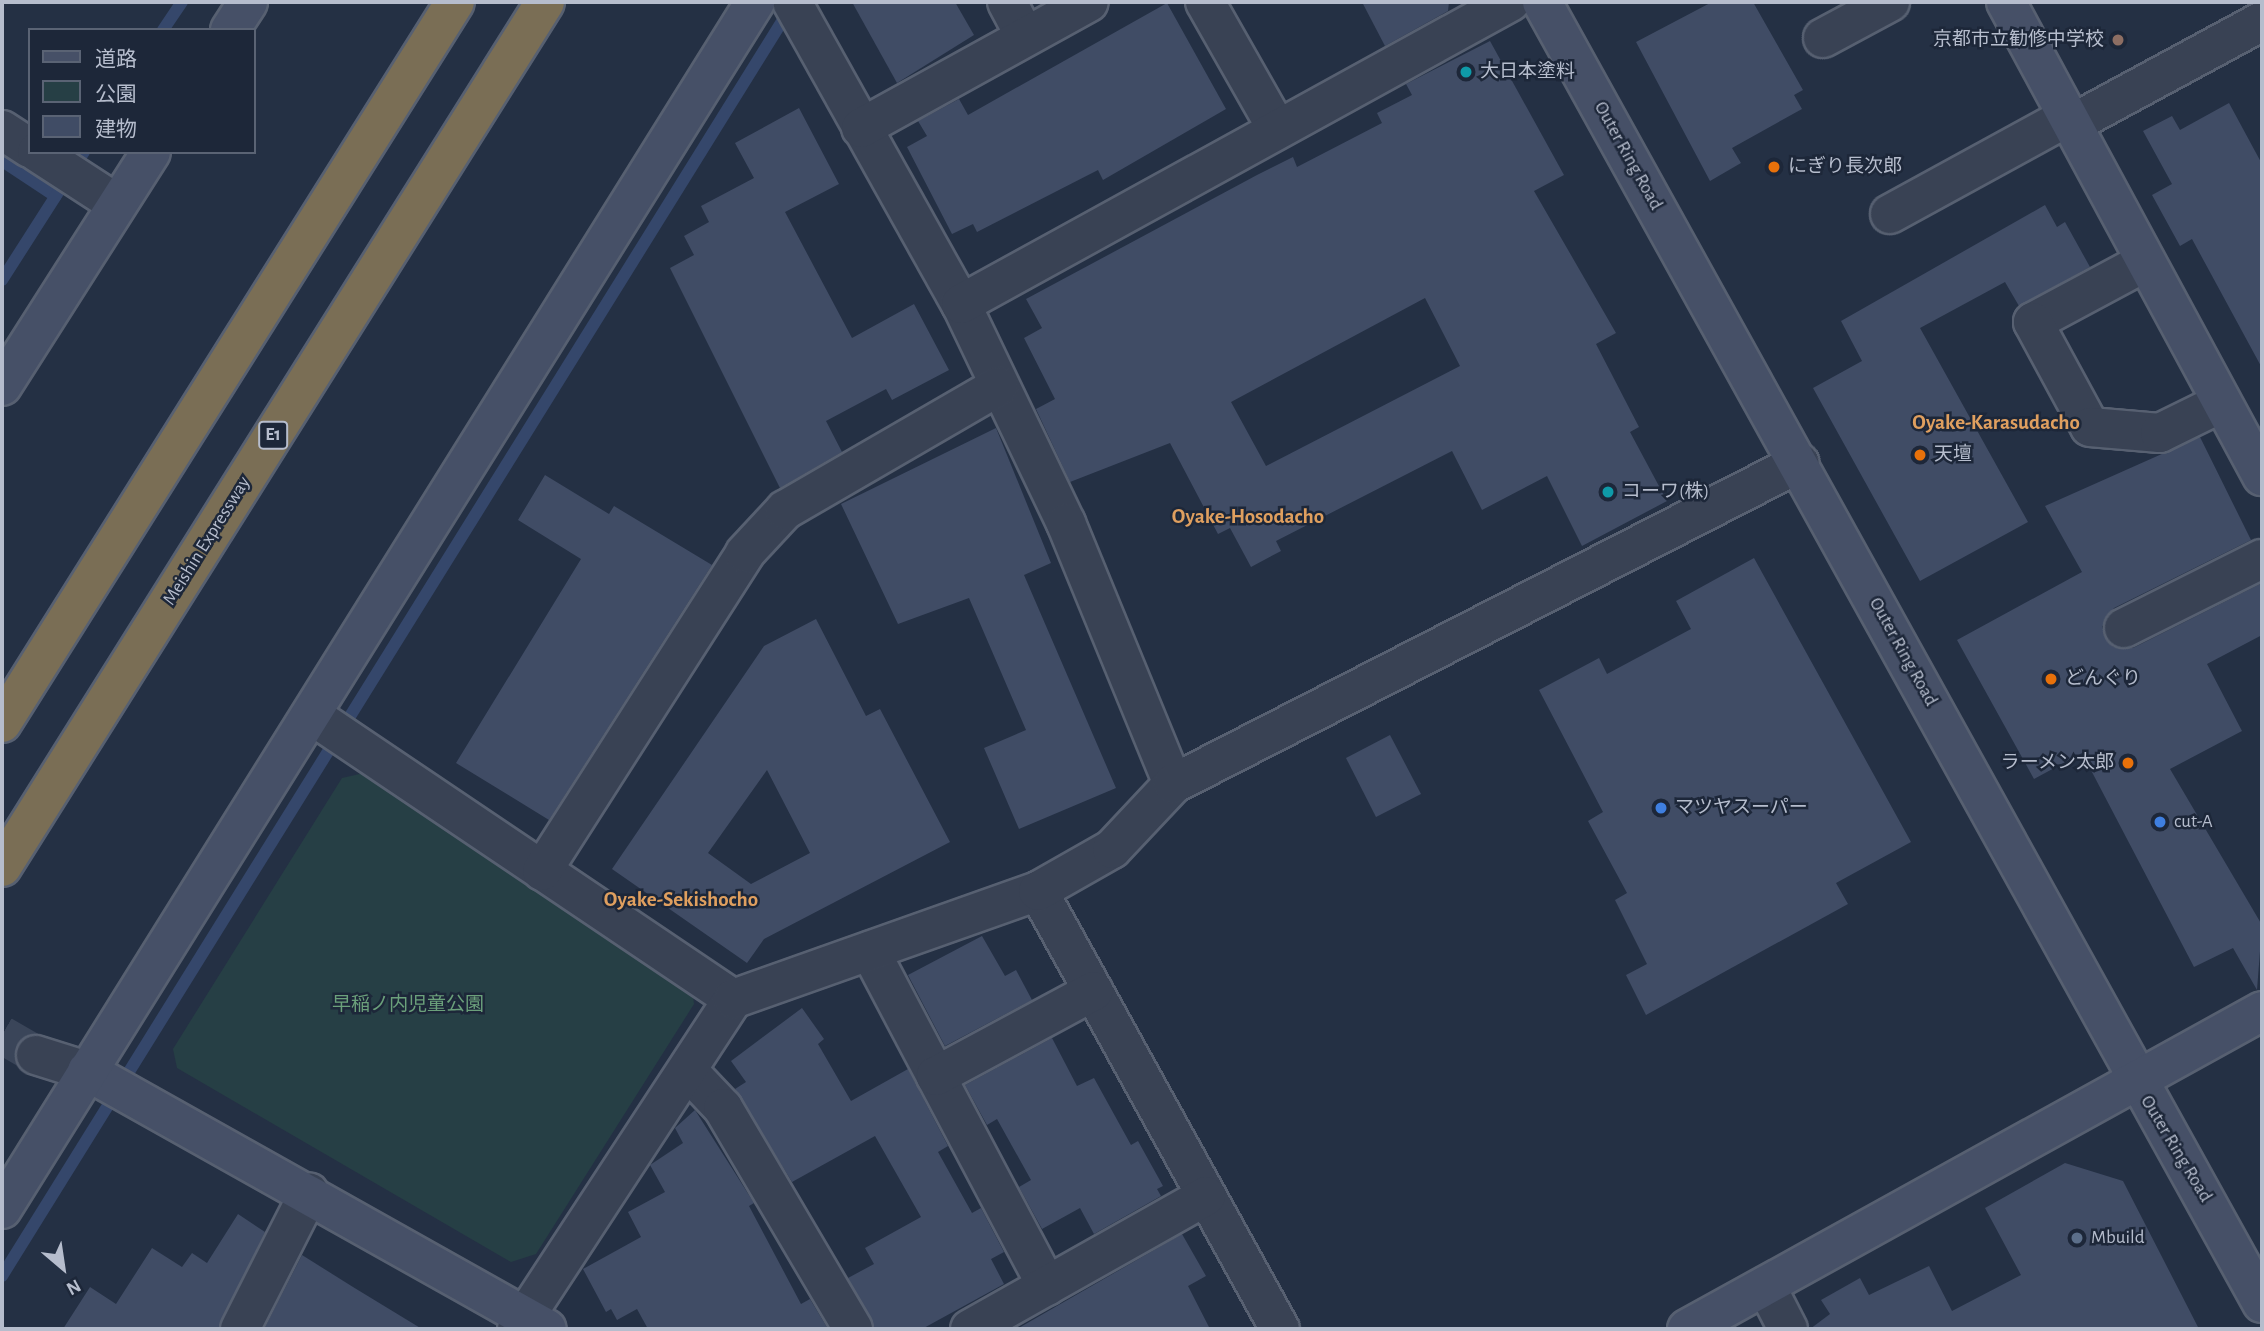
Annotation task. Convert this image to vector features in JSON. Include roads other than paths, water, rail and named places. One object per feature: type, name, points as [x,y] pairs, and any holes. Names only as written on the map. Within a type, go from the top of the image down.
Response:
[{"type":"highway","points":[[2,723],[455,2]]},
{"type":"highway","name":"Meishin Expressway","points":[[2,867],[545,2]]},
{"type":"street","points":[[231,28],[248,2]]},
{"type":"street","points":[[2,1209],[313,716],[755,2]]},
{"type":"street","points":[[792,2],[961,304],[1066,523],[1173,785]]},
{"type":"street","points":[[1007,2],[1025,36]]},
{"type":"street","points":[[861,128],[1089,2]]},
{"type":"street","points":[[1205,2],[1276,129]]},
{"type":"street","points":[[961,304],[1510,2]]},
{"type":"street","name":"Outer Ring Road","points":[[1542,2],[1800,463],[2136,1082],[2262,1303]]},
{"type":"street","points":[[1823,38],[1889,2]]},
{"type":"street","points":[[2006,2],[2067,121],[2262,476]]},
{"type":"street","points":[[1890,214],[2262,21]]},
{"type":"street","points":[[2,130],[28,147]]},
{"type":"street","points":[[2,386],[150,154]]},
{"type":"street","points":[[60,168],[117,204]]},
{"type":"street","points":[[2145,262],[2033,322],[2090,427],[2160,433],[2221,403]]},
{"type":"street","points":[[542,871],[745,553],[785,510],[999,386]]},
{"type":"street","points":[[36,1055],[87,1071],[309,1193],[529,1325],[733,999],[1038,891],[1112,849],[1173,785],[1800,463]]},
{"type":"street","points":[[2124,628],[2262,559]]},
{"type":"street","points":[[313,716],[733,999]]},
{"type":"street","points":[[1038,891],[1280,1329]]},
{"type":"street","points":[[870,951],[1047,1286]]},
{"type":"street","points":[[936,1076],[1094,991]]},
{"type":"street","points":[[1687,1329],[2262,1011]]},
{"type":"street","points":[[688,1072],[723,1108],[853,1329]]},
{"type":"street","points":[[240,1329],[309,1193]]},
{"type":"street","points":[[970,1329],[1206,1196]]},
{"type":"street","points":[[1766,1286],[1788,1329]]},
{"type":"waterway","points":[[164,28],[182,2]]},
{"type":"waterway","points":[[2,1276],[789,10]]},
{"type":"waterway","points":[[2,280],[83,154]]},
{"type":"waterway","points":[[2,161],[55,196]]},
{"type":"tunnel","points":[[2,1035],[36,1055]]},
{"type":"place","name":"京都市立勧修中学校","points":[[2118,40]]},
{"type":"place","name":"大日本塗料","points":[[1466,72]]},
{"type":"place","name":"にぎり長次郎","points":[[1774,167]]},
{"type":"place","name":"天壇","points":[[1920,455]]},
{"type":"place","name":"コーワ(株)","points":[[1608,492]]},
{"type":"place","name":"どんぐり","points":[[2051,679]]},
{"type":"place","name":"ラーメン太郎","points":[[2128,763]]},
{"type":"place","name":"マツヤスーパー","points":[[1661,808]]},
{"type":"place","name":"cut-A","points":[[2160,822]]},
{"type":"place","name":"Mbuild","points":[[2077,1238]]},
{"type":"district","name":"Oyake-Karasudacho","points":[[1996,423]]},
{"type":"district","name":"Oyake-Hosodacho","points":[[1248,517]]},
{"type":"district","name":"Oyake-Sekishocho","points":[[681,900]]},
{"type":"park label","name":"早稲ノ内児童公園","points":[[408,1005]]}]
